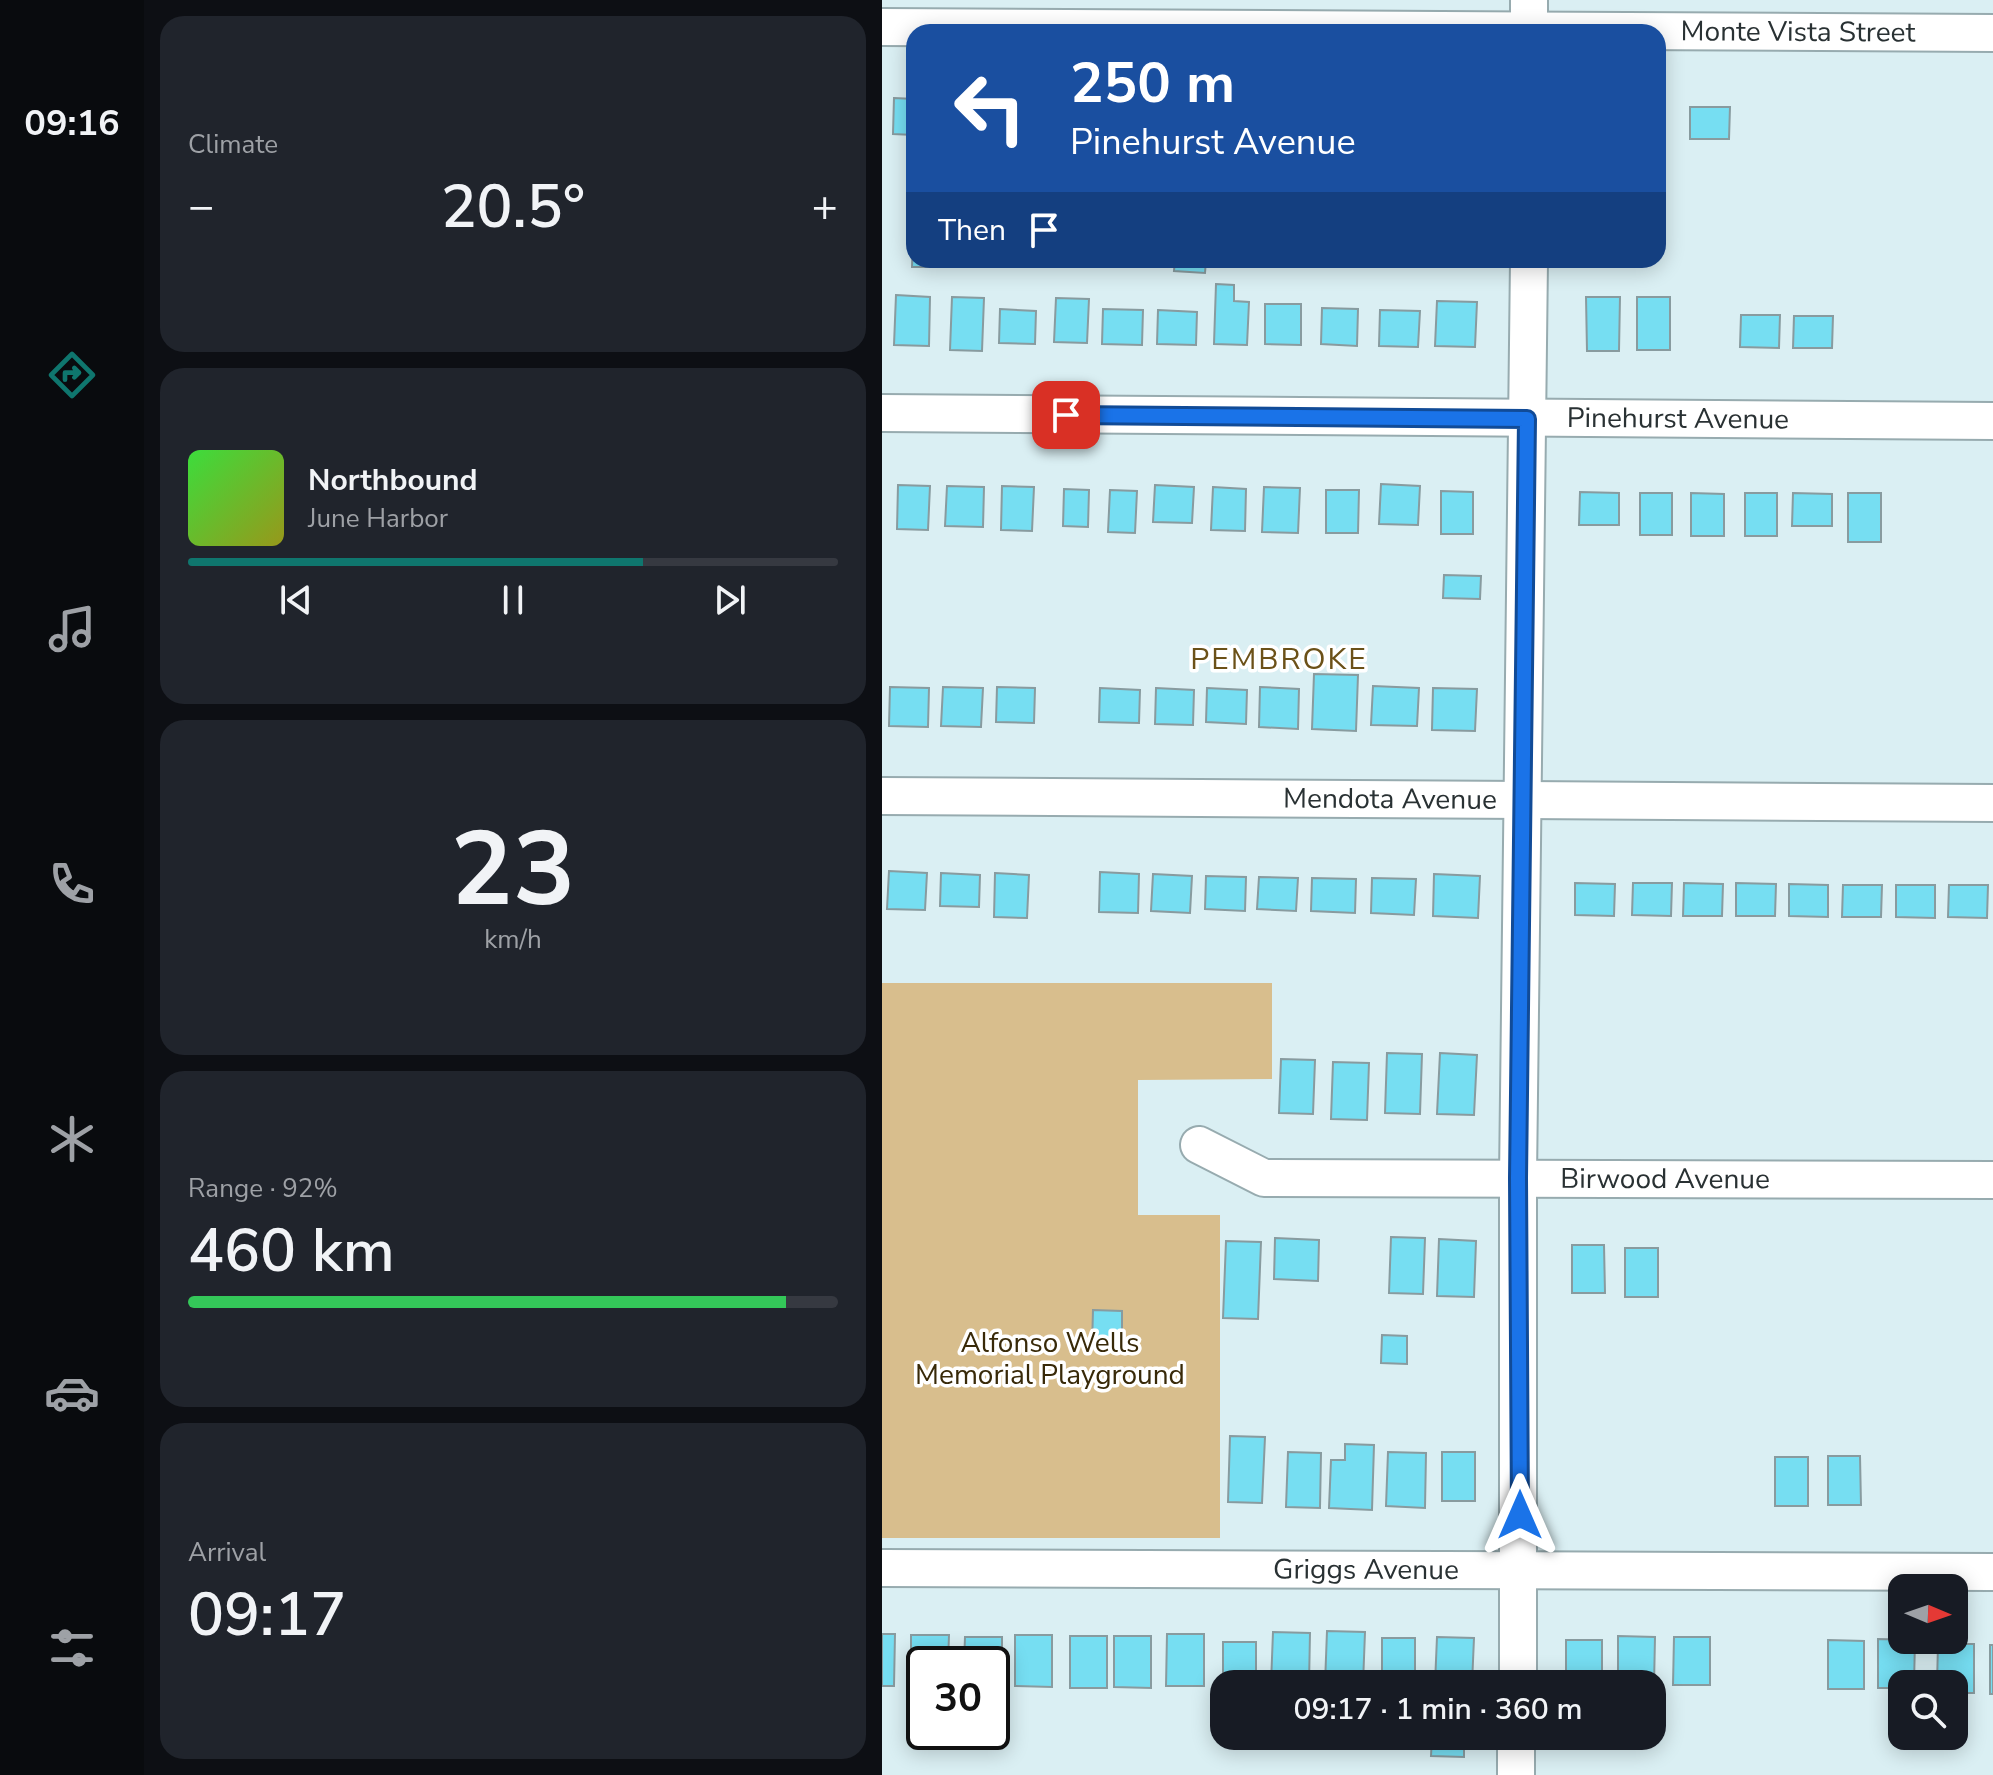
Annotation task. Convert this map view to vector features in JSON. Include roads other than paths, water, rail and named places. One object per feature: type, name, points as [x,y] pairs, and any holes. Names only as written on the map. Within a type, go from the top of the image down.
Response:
[{"type":"street","name":"Monte Vista Street","points":[[1206,24],[1529,21],[1645,24]]},
{"type":"street","name":"Monte Vista Street","points":[[1666,25],[1993,33]]},
{"type":"street","name":"Monte Vista Street","points":[[882,27],[906,27]]},
{"type":"street","points":[[1518,1670],[1518,1178],[1529,268]]},
{"type":"street","name":"Pinehurst Avenue","points":[[882,413],[1993,421]]},
{"type":"street","name":"Mendota Avenue","points":[[882,796],[1993,803]]},
{"type":"street","name":"Birwood Avenue","points":[[1199,1145],[1264,1178],[1993,1180]]},
{"type":"street","name":"Griggs Avenue","points":[[882,1568],[1993,1572]]},
{"type":"street","points":[[1516,1750],[1516,1775]]},
{"type":"district","name":"PEMBROKE","points":[[1279,659]]},
{"type":"park label","name":"Alfonso Wells Memorial Playground","points":[[1050,1359]]}]
